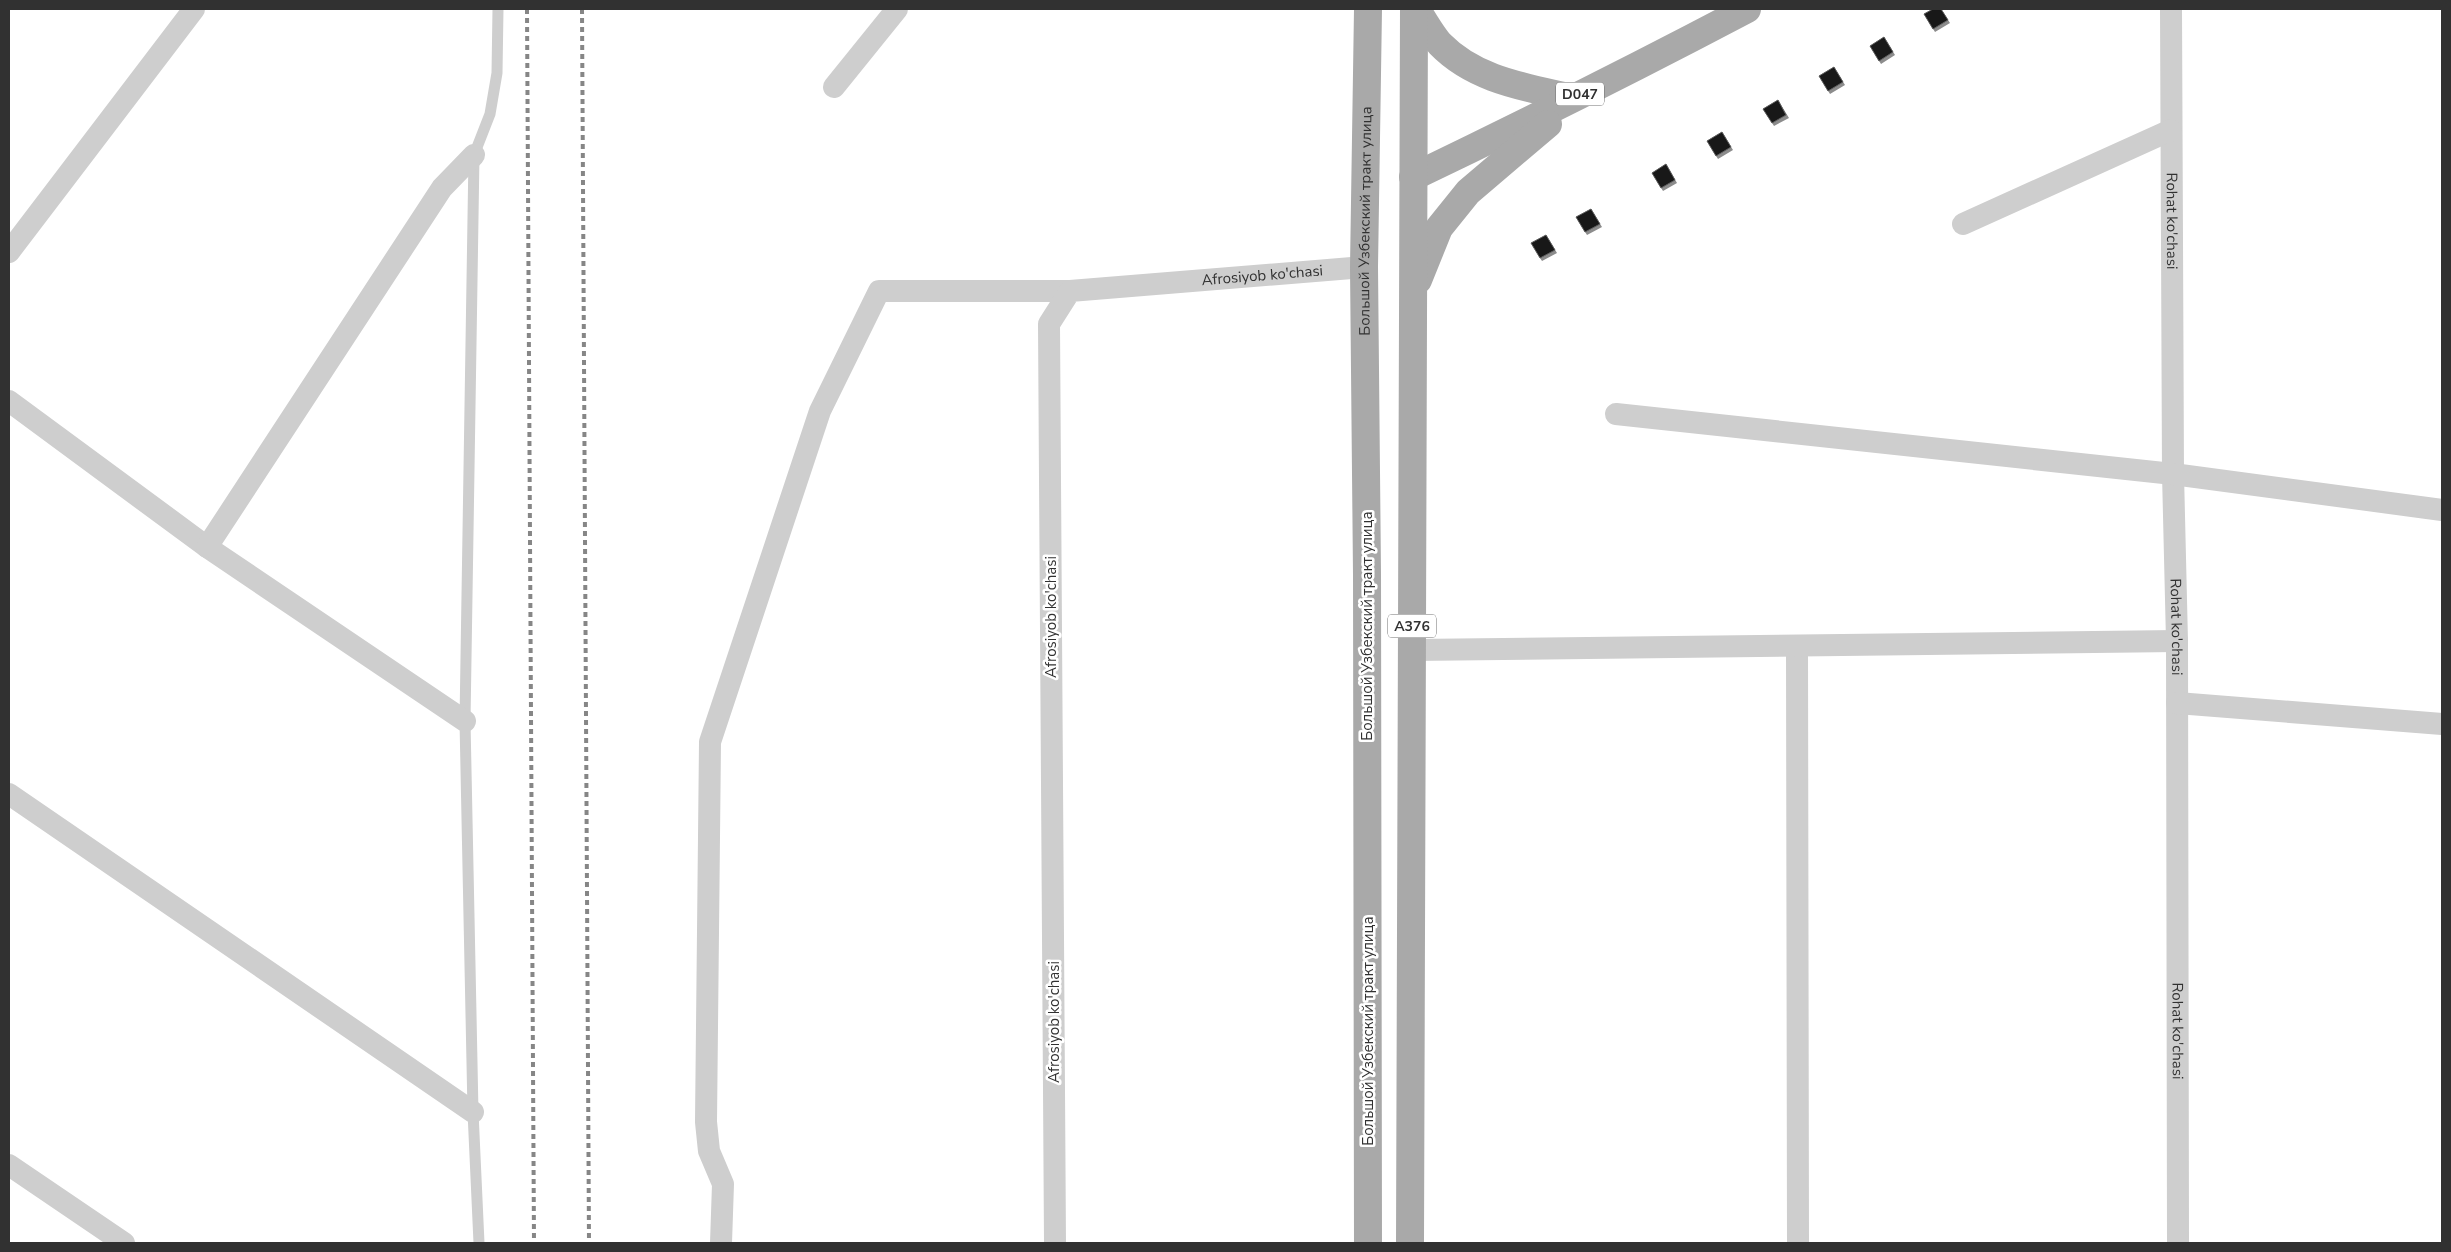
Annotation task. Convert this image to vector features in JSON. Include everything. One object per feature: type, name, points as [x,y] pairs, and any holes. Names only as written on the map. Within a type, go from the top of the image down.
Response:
[{"type":"main road","name":"Большой Узбекский тракт улица","points":[[1368,9],[1364,267],[1367,574],[1368,1243]]},
{"type":"main road","name":"D047","points":[[1415,9],[1440,44],[1467,65],[1506,83],[1584,92]]},
{"type":"main road","name":"A376","points":[[1410,1243],[1415,9]]},
{"type":"main road","name":"D047","points":[[1413,177],[1618,77],[1747,9]]},
{"type":"main road","name":"D047","points":[[1413,293],[1439,228],[1468,192],[1584,92]]},
{"type":"street","points":[[9,252],[194,9]]},
{"type":"street","points":[[834,86],[897,9]]},
{"type":"street","name":"Rohat ko'chasi","points":[[2171,9],[2173,474],[2177,641],[2178,1243]]},
{"type":"street","points":[[1963,224],[2171,130]]},
{"type":"street","points":[[207,547],[442,188],[474,155]]},
{"type":"street","name":"Afrosiyob ko'chasi","points":[[1056,1243],[1049,324],[1070,290],[1364,267]]},
{"type":"street","points":[[721,1243],[723,1184],[709,1151],[706,1122],[710,742],[820,411],[879,291],[1070,290]]},
{"type":"street","points":[[9,402],[207,547],[466,721]]},
{"type":"street","points":[[1616,414],[2173,474],[2442,510]]},
{"type":"street","points":[[1412,650],[1798,647],[2177,641]]},
{"type":"street","points":[[1798,647],[1798,1243]]},
{"type":"street","points":[[2177,703],[2442,724]]},
{"type":"street","points":[[9,794],[473,1112]]},
{"type":"street","points":[[9,1165],[124,1243]]},
{"type":"lane","points":[[479,1243],[473,1112],[466,721],[474,155],[490,114],[497,73],[498,9]]},
{"type":"building","points":[[1933,9],[1941,9],[1948,20],[1933,29],[1924,14]]},
{"type":"building","points":[[1884,37],[1893,52],[1879,61],[1870,46]]},
{"type":"building","points":[[1834,67],[1843,82],[1828,91],[1819,76]]},
{"type":"building","points":[[1778,100],[1786,115],[1772,123],[1763,109]]},
{"type":"building","points":[[1722,132],[1731,147],[1716,156],[1707,141]]},
{"type":"building","points":[[1666,164],[1675,180],[1661,188],[1652,173]]},
{"type":"building","points":[[1591,209],[1600,224],[1585,232],[1576,217]]},
{"type":"building","points":[[1546,235],[1555,250],[1540,258],[1531,243]]},
{"type":"railway","points":[[527,9],[534,1243]]},
{"type":"railway","points":[[582,9],[589,1243]]}]
